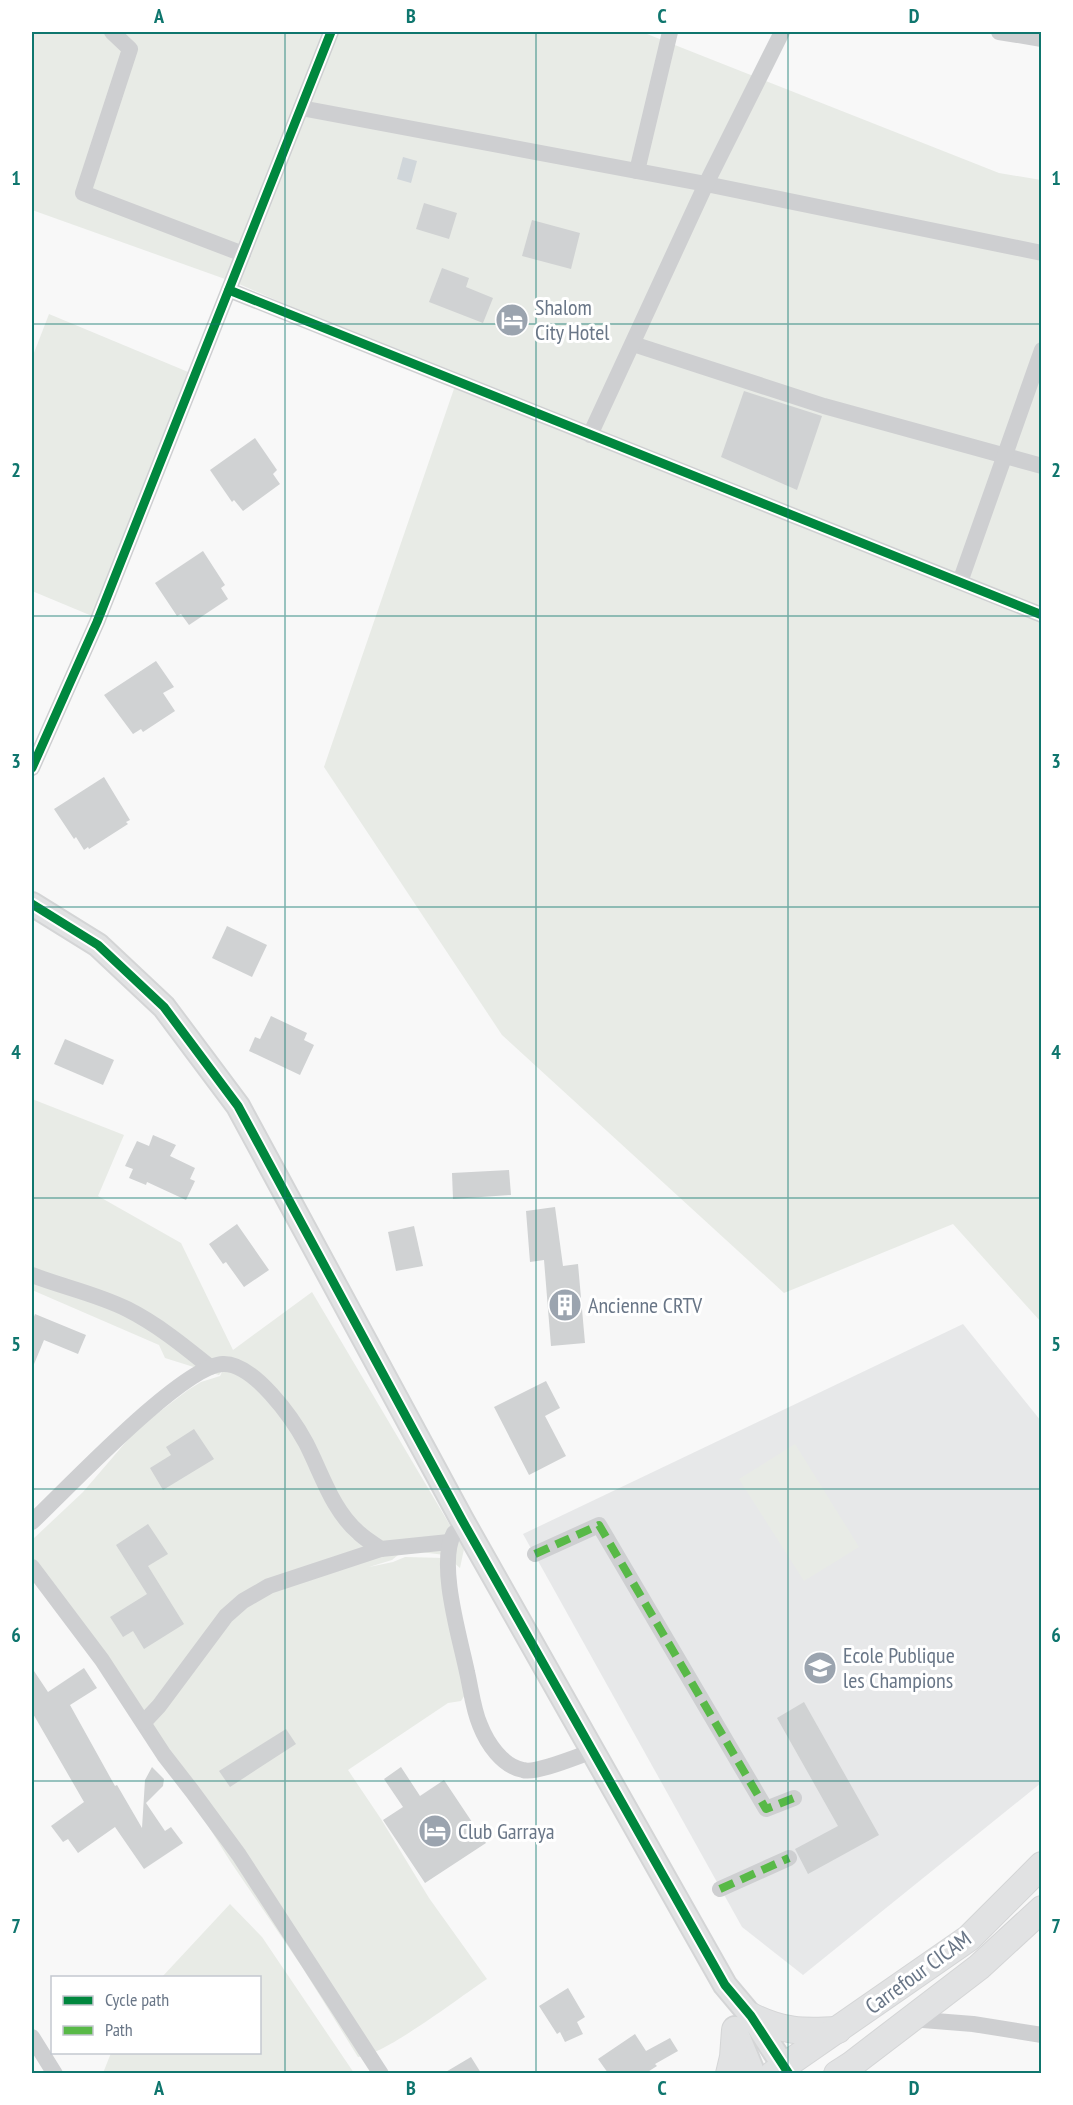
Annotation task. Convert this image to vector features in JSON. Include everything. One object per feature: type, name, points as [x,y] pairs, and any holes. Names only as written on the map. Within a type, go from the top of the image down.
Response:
[{"type":"main road","name":"Carrefour CICAM","points":[[782,2071],[969,1938],[1041,1865]]},
{"type":"main road","points":[[845,2070],[979,1967],[1041,1909]]},
{"type":"main road","points":[[729,2073],[743,2023],[771,2025],[793,2031],[838,2030]]},
{"type":"street","points":[[112,32],[130,49],[83,193],[243,254]]},
{"type":"street","points":[[32,768],[98,622],[331,32]]},
{"type":"street","points":[[637,171],[670,32]]},
{"type":"street","points":[[590,435],[706,184],[782,32]]},
{"type":"street","points":[[999,32],[1041,39]]},
{"type":"street","points":[[301,108],[706,184],[1041,253]]},
{"type":"street","points":[[229,290],[1041,615]]},
{"type":"street","points":[[633,344],[824,406],[1041,466]]},
{"type":"street","points":[[960,582],[1041,350]]},
{"type":"street","points":[[32,904],[98,945],[164,1007],[238,1106],[462,1520],[725,1985],[743,2023],[754,2073]]},
{"type":"street","points":[[32,1275],[127,1309],[158,1328],[210,1367]]},
{"type":"street","points":[[32,1522],[147,1412],[198,1372],[224,1364],[243,1370],[266,1388],[305,1441],[332,1498],[344,1517],[358,1533],[381,1549]]},
{"type":"street","points":[[462,1520],[449,1542],[449,1580],[479,1724],[494,1750],[508,1763],[524,1771],[551,1766],[593,1751]]},
{"type":"street","points":[[535,1554],[599,1525],[766,1809],[794,1798]]},
{"type":"street","points":[[144,1722],[159,1706],[226,1616],[243,1601],[269,1586],[381,1549],[449,1542]]},
{"type":"street","points":[[32,1567],[102,1660],[164,1755],[239,1856],[381,2073]]},
{"type":"street","points":[[720,1889],[789,1858]]},
{"type":"street","points":[[910,2019],[973,2024],[1041,2035]]},
{"type":"street","points":[[743,2023],[782,2071]]},
{"type":"street","points":[[32,2037],[56,2073]]},
{"type":"shaded area","points":[[32,32],[642,32],[999,173],[1041,180],[1041,1322],[953,1224],[784,1293],[502,1035],[324,767],[457,380],[239,284],[32,210]]},
{"type":"shaded area","points":[[403,157],[417,161],[411,183],[397,179]]},
{"type":"shaded area","points":[[49,314],[193,374],[92,616],[32,591],[32,358]]},
{"type":"shaded area","points":[[32,1099],[124,1135],[98,1196],[181,1243],[233,1350],[312,1292],[464,1549],[460,1568],[445,1555],[404,1550],[392,1560],[369,1567],[405,1557],[445,1558],[468,1690],[461,1701],[448,1703],[348,1770],[429,1898],[487,1979],[422,2024],[370,2054],[358,2057],[164,1755],[32,1565],[32,1540],[83,1492],[137,1429],[188,1390],[201,1382],[220,1376],[224,1368],[219,1375],[165,1358],[159,1345],[32,1290]]},
{"type":"shaded area","name":"Ecole Publique les Champions","points":[[963,1324],[1041,1421],[1041,1783],[803,1975],[742,1927],[523,1534]]},
{"type":"shaded area","points":[[795,1444],[859,1547],[804,1581],[739,1479]]},
{"type":"shaded area","points":[[230,1904],[262,1937],[354,2073],[103,2073],[111,2054],[261,2054],[261,1976],[163,1976]]},
{"type":"building","points":[[424,203],[457,213],[449,239],[416,229]]},
{"type":"building","points":[[532,220],[580,233],[571,269],[522,256]]},
{"type":"building","points":[[442,268],[469,278],[466,287],[493,298],[483,323],[429,302]]},
{"type":"building","points":[[744,391],[822,416],[797,490],[721,457]]},
{"type":"building","points":[[255,438],[277,470],[273,474],[280,484],[243,511],[234,500],[232,502],[210,470]]},
{"type":"building","points":[[203,551],[225,585],[221,588],[228,599],[189,625],[181,614],[177,616],[155,583]]},
{"type":"building","points":[[156,661],[174,687],[163,693],[175,711],[143,732],[141,729],[133,734],[104,695]]},
{"type":"building","points":[[104,777],[130,820],[126,822],[128,824],[84,850],[54,809]]},
{"type":"building","points":[[227,926],[267,945],[252,977],[212,958]]},
{"type":"building","points":[[271,1016],[307,1033],[304,1040],[314,1045],[300,1075],[249,1051],[255,1037],[260,1039]]},
{"type":"building","points":[[65,1039],[114,1060],[103,1085],[54,1064]]},
{"type":"building","points":[[153,1135],[176,1145],[170,1156],[195,1168],[190,1179],[195,1181],[186,1200],[147,1182],[146,1185],[129,1178],[133,1169],[125,1166],[137,1141],[149,1146]]},
{"type":"building","points":[[509,1170],[511,1195],[453,1199],[452,1173]]},
{"type":"building","name":"Ancienne CRTV","points":[[555,1207],[563,1266],[578,1264],[585,1343],[551,1346],[544,1260],[530,1262],[526,1211]]},
{"type":"building","points":[[237,1224],[269,1270],[244,1287],[226,1262],[223,1264],[209,1244]]},
{"type":"building","points":[[414,1226],[423,1266],[396,1271],[388,1232]]},
{"type":"building","points":[[35,1314],[86,1335],[78,1354],[44,1340],[32,1369],[32,1322]]},
{"type":"building","points":[[546,1381],[560,1408],[545,1416],[566,1456],[529,1475],[494,1407]]},
{"type":"building","points":[[194,1429],[214,1459],[163,1490],[150,1468],[171,1455],[166,1447]]},
{"type":"building","points":[[148,1524],[168,1554],[148,1566],[184,1624],[144,1649],[133,1631],[123,1637],[110,1617],[147,1594],[116,1545]]},
{"type":"building","points":[[32,1668],[48,1692],[84,1668],[97,1688],[70,1705],[115,1786],[117,1785],[142,1828],[145,1780],[152,1767],[164,1779],[163,1786],[146,1803],[165,1831],[171,1827],[183,1843],[144,1869],[115,1827],[78,1853],[68,1839],[63,1842],[51,1826],[84,1802],[32,1712]]},
{"type":"building","points":[[804,1702],[879,1835],[808,1874],[795,1849],[838,1826],[777,1718]]},
{"type":"building","points":[[286,1729],[296,1744],[230,1787],[219,1771]]},
{"type":"building","name":"Club Garraya","points":[[401,1767],[420,1796],[444,1780],[486,1843],[425,1883],[383,1820],[403,1807],[384,1779]]},
{"type":"building","points":[[568,1988],[585,2017],[577,2022],[583,2034],[565,2042],[560,2032],[557,2034],[539,2006]]},
{"type":"building","points":[[635,2034],[646,2051],[670,2038],[678,2051],[655,2064],[657,2066],[646,2073],[608,2073],[598,2059]]},
{"type":"building","points":[[471,2057],[481,2073],[444,2073]]},
{"type":"marked path","points":[[535,1554],[599,1525],[766,1809],[794,1798]]},
{"type":"marked path","points":[[720,1889],[789,1858]]},
{"type":"cycle path","points":[[32,768],[97,622],[331,32]]},
{"type":"cycle path","points":[[229,290],[1042,615]]},
{"type":"cycle path","points":[[32,904],[98,945],[164,1007],[238,1106],[462,1520],[725,1985],[751,2016],[789,2074]]},
{"type":"place","name":"Shalom City Hotel","points":[[512,320]]},
{"type":"place","name":"Ancienne CRTV","points":[[565,1305]]},
{"type":"place","name":"Ecole Publique les Champions","points":[[820,1668]]},
{"type":"place","name":"Club Garraya","points":[[435,1831]]}]
